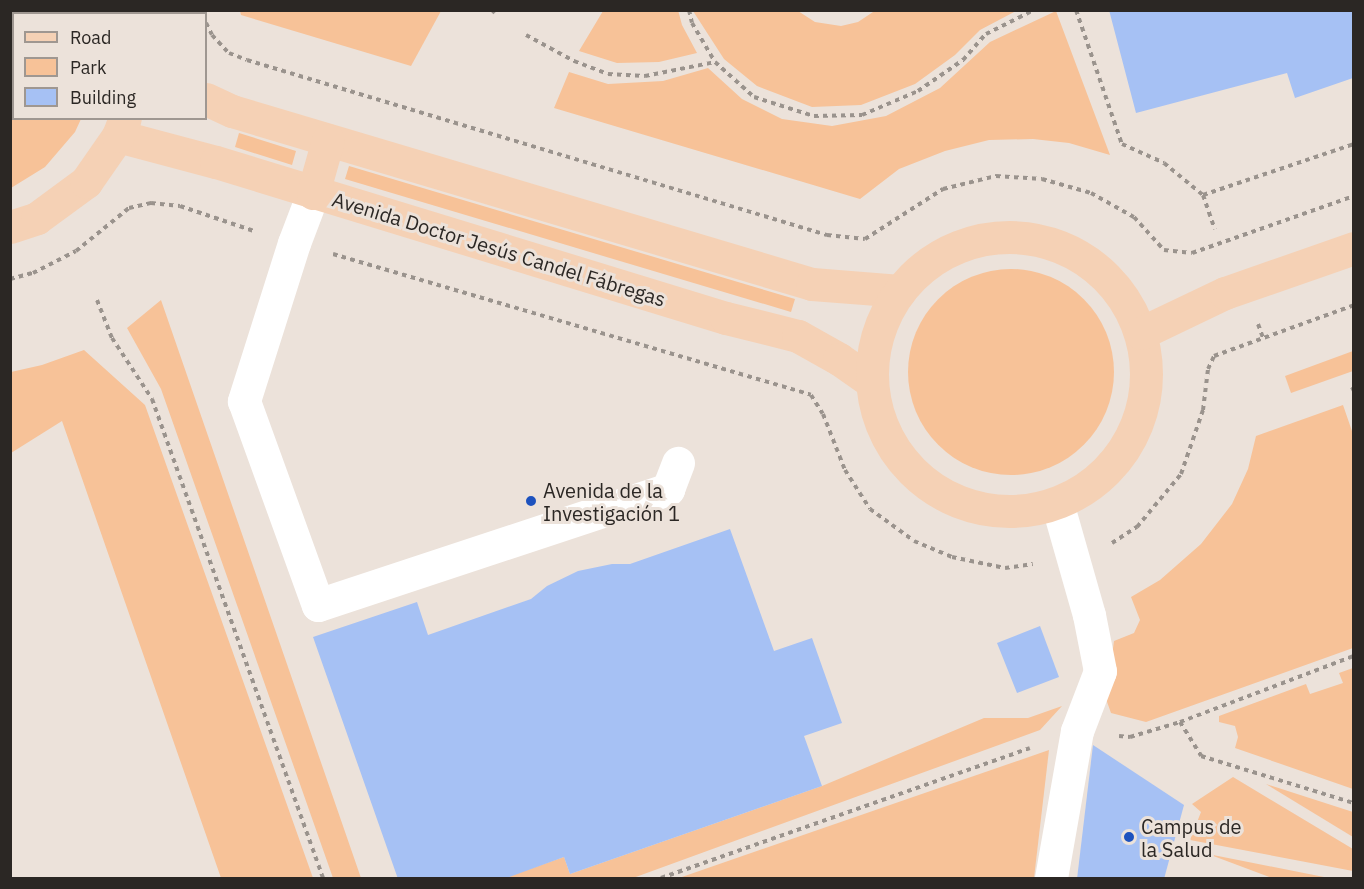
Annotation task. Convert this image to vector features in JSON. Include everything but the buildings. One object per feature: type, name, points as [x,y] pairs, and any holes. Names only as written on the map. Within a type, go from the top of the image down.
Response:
[{"type":"main road","points":[[207,99],[232,111],[812,284],[900,291]]},
{"type":"main road","points":[[10,226],[37,218],[86,182],[122,127]]},
{"type":"main road","name":"Avenida Doctor Jesús Candel Fábregas","points":[[122,127],[216,162],[313,193],[726,318],[798,336],[839,359],[872,382]]},
{"type":"main road","points":[[313,193],[328,140]]},
{"type":"main road","points":[[1019,237],[1050,242],[1090,262],[1121,294],[1141,333],[1146,360],[1147,384],[1143,407],[1125,449],[1089,486],[1057,503],[1025,511],[982,509],[959,502],[929,486],[909,469],[892,447],[877,413],[872,382],[873,353],[879,332],[900,291],[932,261],[955,249],[979,241],[1019,237]]},
{"type":"main road","points":[[1141,333],[1225,293],[1353,248]]},
{"type":"lane","points":[[313,193],[294,243],[271,353],[244,401],[318,605],[668,489],[678,463]]},
{"type":"lane","points":[[1051,879],[1077,731],[1100,671],[1089,615],[1057,503]]},
{"type":"path","points":[[689,10],[692,23],[715,62],[754,97],[814,116],[862,114],[918,92],[963,60],[986,34],[1034,10]]},
{"type":"path","points":[[1076,10],[1122,144],[1164,163],[1203,195],[1215,229]]},
{"type":"path","points":[[207,24],[212,35],[229,52],[247,60],[827,235],[865,239],[943,189],[996,176],[1042,179],[1091,193],[1134,217],[1164,250],[1192,253],[1353,196]]},
{"type":"path","points":[[526,35],[574,61],[608,74],[645,76],[715,62]]},
{"type":"path","points":[[1203,195],[1353,144]]},
{"type":"path","points":[[10,279],[33,273],[76,251],[129,208],[151,203],[180,206],[294,243],[811,395],[820,408],[844,470],[870,509],[914,541],[952,557],[1005,568],[1056,562],[1108,546],[1137,527],[1181,474],[1203,410],[1208,369],[1214,356],[1353,305]]},
{"type":"path","points":[[97,300],[112,338],[152,399],[323,879]]},
{"type":"path","points":[[664,878],[1077,731],[1131,737],[1180,722],[1353,656]]},
{"type":"path","points":[[1180,722],[1201,756],[1353,803]]},
{"type":"green space","points":[[11,10],[88,10],[89,12],[12,12],[12,120],[81,120],[75,132],[45,167],[11,188]]},
{"type":"green space","points":[[240,10],[441,11],[411,66],[241,15]]},
{"type":"green space","points":[[678,10],[682,25],[697,53],[659,62],[617,63],[579,51],[603,11]]},
{"type":"green space","points":[[693,11],[798,11],[815,22],[841,26],[858,22],[872,11],[1016,11],[980,30],[955,55],[915,84],[861,105],[812,107],[757,86],[724,59]]},
{"type":"green space","points":[[1056,11],[1110,155],[1069,143],[1033,139],[989,140],[945,151],[899,169],[860,199],[554,108],[569,72],[608,84],[663,81],[708,68],[742,99],[782,119],[832,126],[886,116],[940,88],[990,42]]},
{"type":"green space","points":[[239,133],[296,151],[292,165],[235,147]]},
{"type":"green space","points":[[349,166],[795,299],[791,312],[345,179]]},
{"type":"green space","points":[[1001,269],[1021,269],[1041,273],[1060,281],[1084,299],[1102,323],[1110,342],[1114,372],[1110,402],[1102,421],[1084,445],[1060,463],[1041,471],[1021,475],[1001,475],[981,471],[962,463],[946,452],[931,437],[920,421],[912,402],[908,382],[908,362],[912,342],[920,323],[931,307],[946,292],[962,281],[981,273]]},
{"type":"green space","points":[[161,300],[361,878],[333,878],[161,389],[127,328]]},
{"type":"green space","points":[[84,350],[145,405],[313,878],[221,878],[62,421],[11,453],[11,372],[42,365]]},
{"type":"green space","points":[[1353,351],[1353,371],[1291,393],[1285,376]]},
{"type":"green space","points":[[1343,405],[1353,434],[1353,648],[1146,722],[1111,713],[1106,699],[1114,641],[1134,633],[1140,620],[1131,597],[1160,580],[1201,544],[1232,504],[1248,469],[1256,436]]},
{"type":"green space","points":[[1353,668],[1353,789],[1235,748],[1238,737],[1235,726],[1219,722],[1219,716],[1306,684],[1310,694],[1343,683],[1339,673]]},
{"type":"green space","points":[[1062,706],[1040,730],[633,878],[504,878],[564,857],[570,874],[822,786],[984,718],[1028,718]]},
{"type":"green space","points":[[1049,750],[1034,878],[679,878]]},
{"type":"green space","points":[[1233,777],[1353,849],[1353,871],[1190,840],[1201,812],[1192,804]]},
{"type":"green space","points":[[1266,784],[1353,812],[1353,837]]},
{"type":"green space","points":[[1208,854],[1329,878],[1272,878]]},
{"type":"place","name":"Avenida de la Investigación 1","points":[[531,501]]},
{"type":"place","name":"Campus de la Salud","points":[[1129,837]]}]
